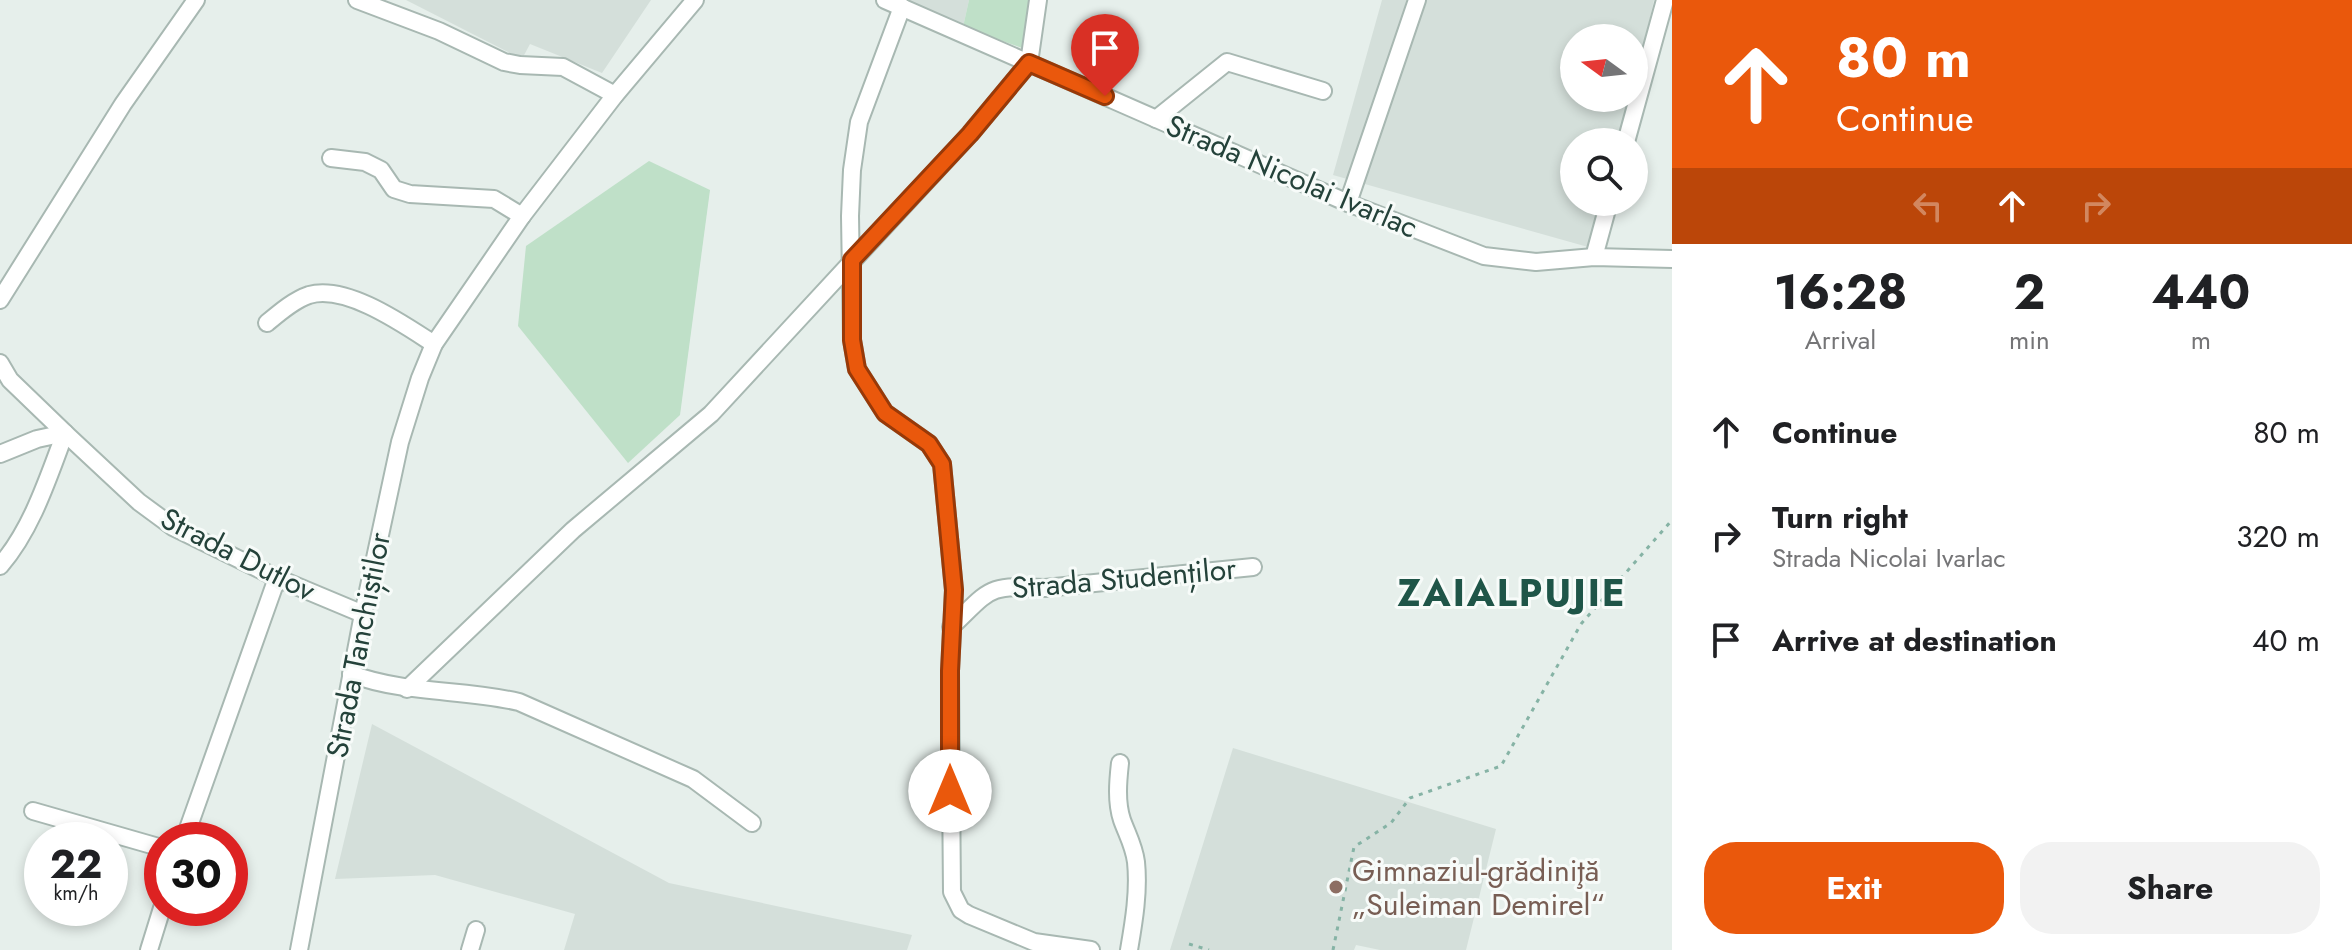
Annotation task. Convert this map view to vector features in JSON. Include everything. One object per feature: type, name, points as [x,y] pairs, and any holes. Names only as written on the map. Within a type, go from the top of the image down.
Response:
[{"type":"street","points":[[0,300],[123,104],[196,0]]},
{"type":"street","points":[[357,0],[439,31],[504,62],[563,67],[615,95]]},
{"type":"street","name":"Strada Tanchiștilor","points":[[299,950],[351,674],[400,442],[434,344],[522,216],[615,95],[695,0]]},
{"type":"street","name":"Strada Nicolai Ivarlac","points":[[885,0],[1348,203],[1484,256],[1536,262],[1594,257],[1672,259]]},
{"type":"street","points":[[407,689],[573,530],[711,414],[970,134],[1029,63],[1038,0]]},
{"type":"street","points":[[1348,203],[1417,0]]},
{"type":"street","points":[[1630,128],[1665,0]]},
{"type":"street","points":[[902,7],[859,122],[852,170],[852,340],[857,369],[885,413],[929,444],[942,464],[954,590],[951,627],[952,892],[961,910],[1032,946],[1091,950]]},
{"type":"street","points":[[1156,119],[1227,62],[1323,91]]},
{"type":"street","points":[[331,158],[365,162],[381,170],[394,189],[439,197],[494,199],[522,216]]},
{"type":"street","points":[[1594,257],[1605,216]]},
{"type":"street","points":[[267,323],[307,296],[341,294],[434,344]]},
{"type":"street","name":"Strada Dutlov","points":[[1,366],[10,380],[65,433],[139,502],[173,527],[277,578],[363,614]]},
{"type":"street","points":[[0,454],[37,439],[65,433]]},
{"type":"street","points":[[0,566],[25,528],[65,433]]},
{"type":"street","name":"Strada Studenților","points":[[951,627],[993,589],[1011,586],[1045,588],[1253,567]]},
{"type":"street","points":[[190,822],[277,578]]},
{"type":"street","points":[[351,674],[407,689],[519,702],[693,779],[752,823]]},
{"type":"street","points":[[1120,763],[1118,793],[1121,818],[1133,845],[1136,864],[1135,913],[1129,950]]},
{"type":"street","points":[[33,811],[144,843]]},
{"type":"street","points":[[149,950],[156,926]]},
{"type":"street","points":[[470,950],[476,930]]},
{"type":"path","points":[[1333,950],[1354,847],[1391,823],[1410,798],[1501,766],[1581,624],[1672,520]]},
{"type":"path","points":[[1189,944],[1209,950]]},
{"type":"shaded area","points":[[406,0],[651,0],[602,73],[530,44],[522,59]]},
{"type":"shaded area","points":[[903,0],[969,0],[963,27]]},
{"type":"shaded area","points":[[1382,0],[1654,0],[1648,26],[1560,24],[1560,112],[1627,112],[1622,128],[1560,128],[1560,216],[1597,216],[1588,247],[1333,175]]},
{"type":"shaded area","points":[[372,724],[669,883],[912,935],[907,950],[564,950],[575,914],[435,875],[335,879]]},
{"type":"shaded area","name":"Gimnaziul-grădiniţă „Suleiman Demirel“","points":[[1233,748],[1496,829],[1466,950],[1380,950],[1356,945],[1354,950],[1170,950]]},
{"type":"green space","points":[[969,0],[1032,0],[1022,48],[963,27]]},
{"type":"green space","points":[[649,161],[710,190],[680,415],[628,463],[518,326],[526,246]]},
{"type":"place","name":"Gimnaziul-grădiniţă „Suleiman Demirel“","points":[[1336,887]]},
{"type":"district","name":"ZAIALPUJIE","points":[[1512,592]]},
{"type":"route","points":[[950,791],[954,590],[942,464],[929,444],[885,413],[857,369],[852,340],[852,260],[970,134],[1029,63],[1105,96]]}]
